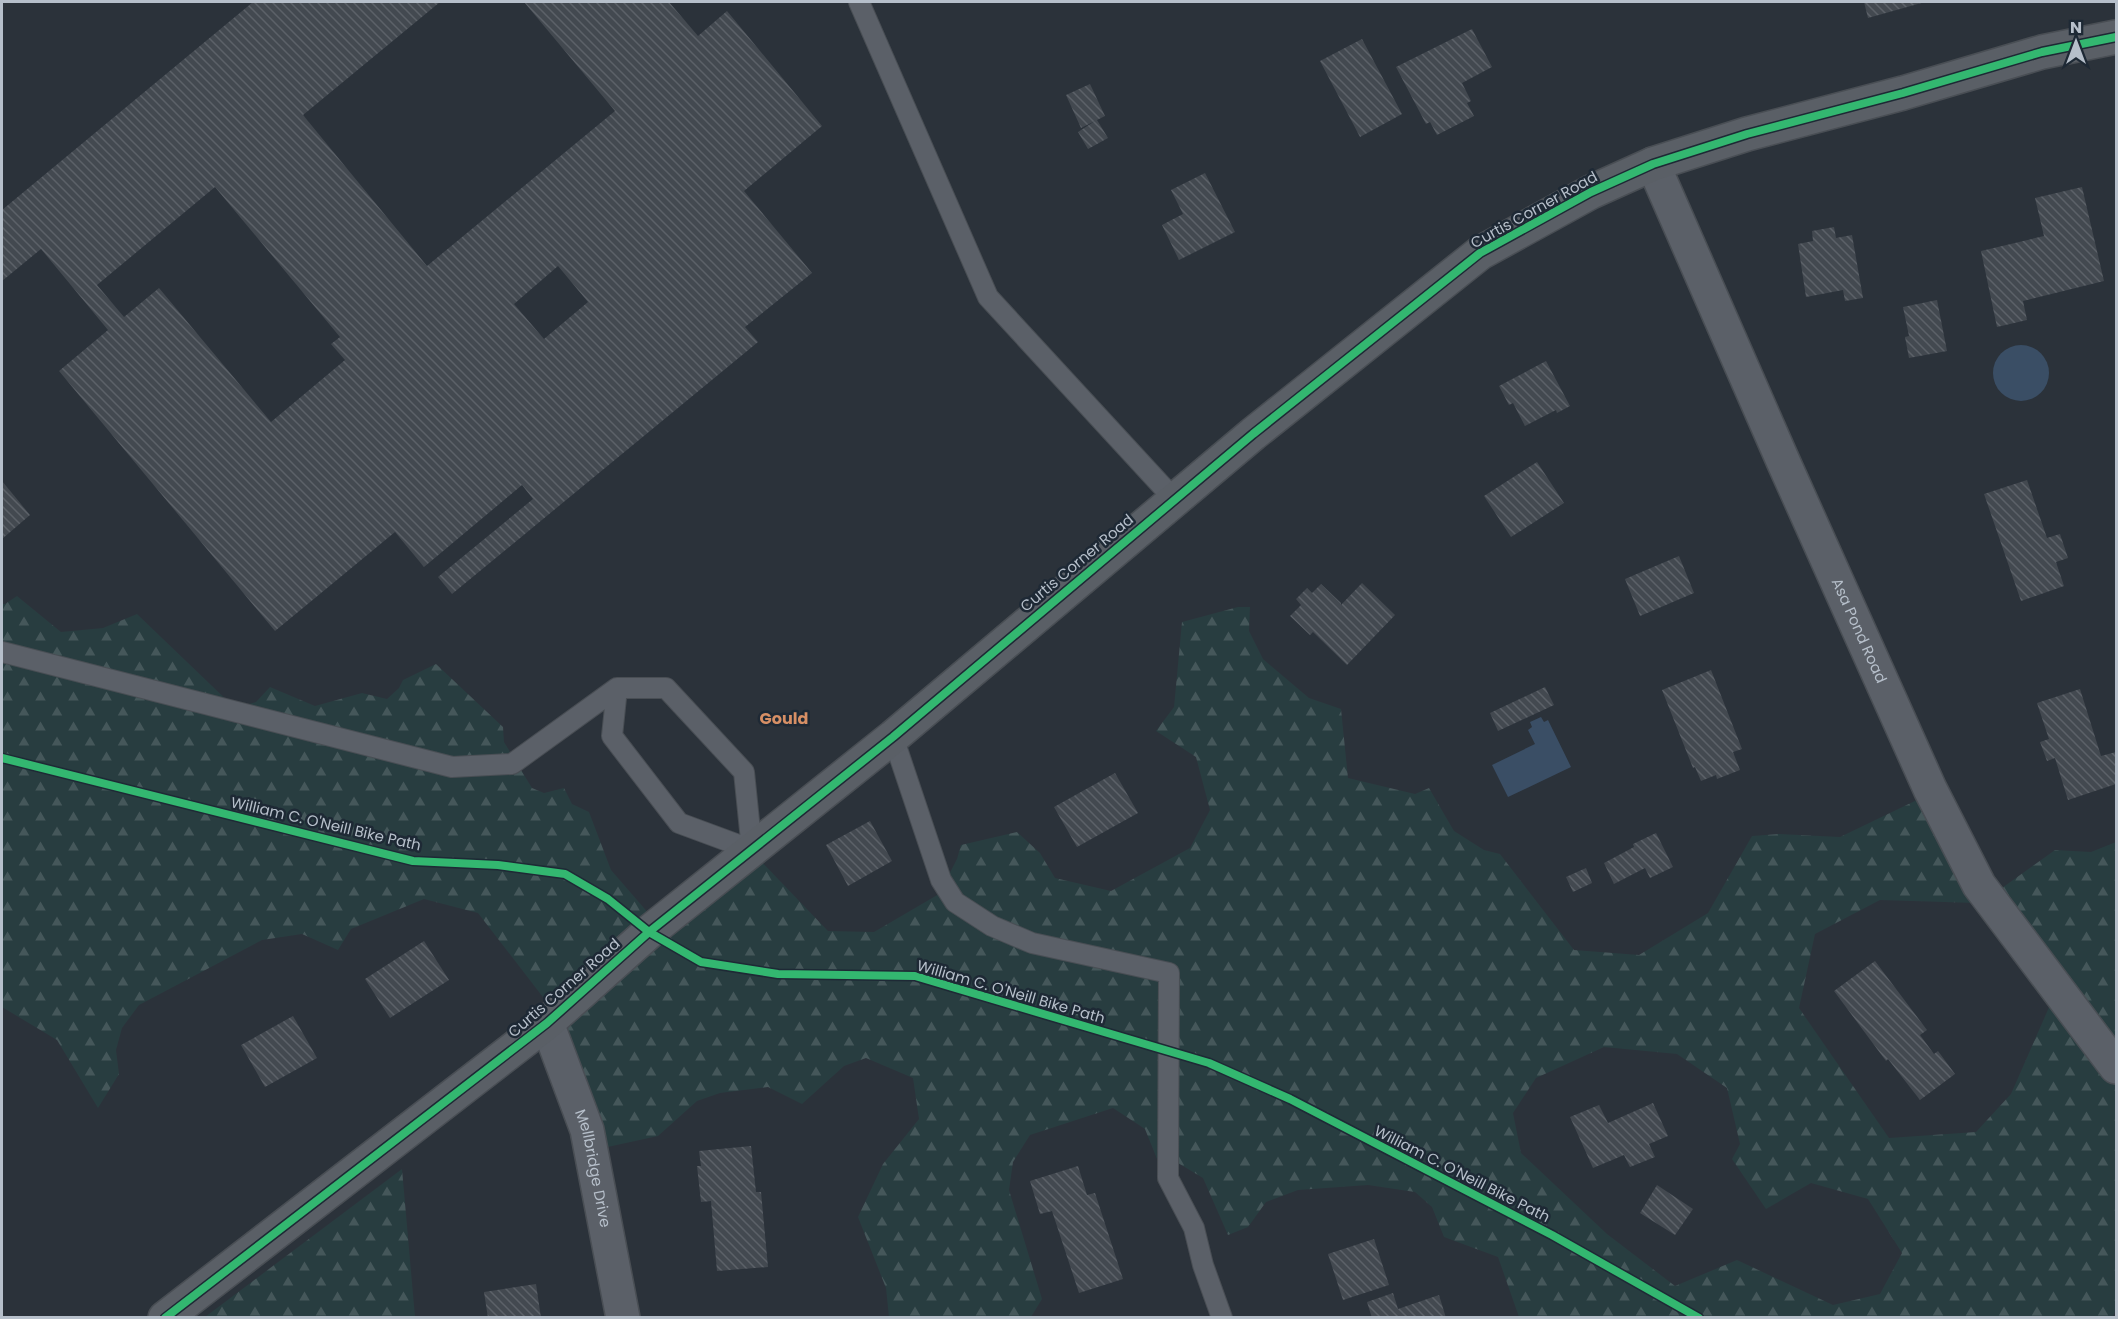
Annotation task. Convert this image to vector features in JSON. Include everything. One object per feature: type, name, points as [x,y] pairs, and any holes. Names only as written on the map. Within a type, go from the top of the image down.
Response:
[{"type":"street","name":"Curtis Corner Road","points":[[165,1317],[547,1023],[649,932],[893,737],[1252,434],[1480,253],[1591,192],[1653,164],[1747,134],[1903,93],[2042,51],[2116,37]]},
{"type":"street","name":"Asa Pond Road","points":[[1653,164],[1935,799],[1979,885],[2116,1067]]},
{"type":"street","name":"Mellbridge Drive","points":[[547,1023],[587,1130],[622,1317]]},
{"type":"lane","points":[[859,2],[988,297],[1174,499]]},
{"type":"lane","points":[[2,652],[452,767],[512,764],[617,688],[666,688],[744,772],[752,850],[679,823],[612,736],[617,688]]},
{"type":"lane","points":[[893,737],[941,880],[955,902],[992,926],[1032,943],[1169,973],[1168,1178],[1194,1228],[1203,1265],[1222,1317]]},
{"type":"green space","points":[[17,596],[61,632],[103,628],[137,614],[235,708],[256,702],[270,687],[315,706],[362,693],[387,699],[399,688],[403,680],[436,664],[503,727],[504,742],[532,788],[544,793],[564,788],[572,804],[589,812],[611,870],[657,923],[753,853],[828,931],[874,932],[939,894],[957,859],[961,845],[1017,832],[1040,853],[1055,878],[1111,891],[1190,848],[1210,810],[1196,757],[1156,731],[1174,707],[1182,622],[1238,607],[1250,607],[1249,631],[1263,659],[1309,698],[1341,709],[1348,778],[1415,794],[1429,788],[1454,831],[1484,850],[1500,854],[1574,950],[1639,955],[1708,913],[1752,836],[1779,834],[1840,837],[1919,799],[1981,903],[2055,850],[2091,852],[2116,842],[2116,1310],[2112,1318],[1519,1317],[1498,1257],[1444,1237],[1432,1207],[1415,1192],[1368,1185],[1298,1190],[1266,1202],[1248,1227],[1228,1235],[1203,1178],[1178,1163],[1157,1159],[1145,1129],[1113,1108],[1030,1135],[1013,1162],[1009,1190],[1042,1299],[1031,1317],[889,1317],[886,1288],[858,1217],[883,1164],[919,1119],[913,1078],[866,1058],[844,1066],[802,1104],[768,1087],[720,1093],[697,1101],[658,1136],[603,1148],[549,1005],[478,913],[424,899],[351,929],[338,950],[302,934],[262,940],[139,1005],[122,1028],[116,1050],[119,1074],[98,1108],[57,1040],[2,1007],[2,604]],"holes":[[[1880,900],[1976,903],[2050,1005],[2011,1094],[1976,1132],[1889,1138],[1799,1008],[1815,934]],[[1604,1047],[1677,1054],[1727,1088],[1740,1144],[1732,1159],[1766,1209],[1811,1183],[1868,1199],[1902,1253],[1880,1294],[1833,1305],[1737,1260],[1675,1286],[1607,1234],[1521,1153],[1513,1113],[1536,1078]]]},
{"type":"green space","points":[[402,1169],[415,1317],[205,1317]]},
{"type":"water","points":[[2015,345],[2027,345],[2037,349],[2045,357],[2049,373],[2045,389],[2037,397],[2027,401],[2015,401],[2005,397],[1997,389],[1993,379],[1993,367],[1997,357],[2005,349]]},
{"type":"water","points":[[1541,717],[1544,722],[1548,720],[1571,767],[1508,797],[1492,765],[1535,744],[1528,730],[1532,727],[1530,722]]},
{"type":"building","points":[[253,2],[440,2],[303,115],[427,266],[615,111],[524,2],[669,2],[698,36],[727,11],[822,126],[744,191],[812,273],[745,327],[758,342],[452,594],[438,577],[533,499],[522,485],[424,567],[395,532],[275,631],[59,371],[108,330],[41,249],[2,281],[2,210]],"holes":[[[215,187],[340,337],[331,344],[345,360],[271,422],[159,288],[124,317],[97,285]],[[558,266],[588,302],[544,339],[514,304]]]},
{"type":"building","points":[[1864,2],[1925,2],[1868,18]]},
{"type":"building","points":[[1472,29],[1492,67],[1462,83],[1471,101],[1467,103],[1474,116],[1437,135],[1430,122],[1426,124],[1396,67]]},
{"type":"building","points":[[1362,39],[1402,114],[1360,137],[1320,61]]},
{"type":"building","points":[[1090,84],[1105,116],[1097,120],[1108,138],[1088,149],[1078,132],[1095,121],[1081,128],[1066,95]]},
{"type":"building","points":[[1205,173],[1235,232],[1179,260],[1162,225],[1183,214],[1171,190]]},
{"type":"building","points":[[2082,187],[2104,281],[2023,301],[2027,320],[1997,327],[1981,251],[2044,236],[2035,198]]},
{"type":"building","points":[[1834,227],[1836,238],[1852,235],[1863,298],[1845,301],[1843,290],[1806,297],[1798,244],[1813,241],[1812,231]]},
{"type":"building","points":[[1937,300],[1947,351],[1909,358],[1905,337],[1909,336],[1903,307]]},
{"type":"building","points":[[1546,361],[1570,406],[1557,413],[1556,410],[1525,426],[1513,403],[1509,405],[1499,386]]},
{"type":"building","points":[[1537,462],[1564,503],[1511,537],[1484,496]]},
{"type":"building","points":[[2027,480],[2047,538],[2060,534],[2068,558],[2056,562],[2064,586],[2021,601],[1984,494]]},
{"type":"building","points":[[2,481],[30,515],[2,539]]},
{"type":"building","points":[[1679,556],[1694,593],[1640,616],[1625,579]]},
{"type":"building","points":[[1362,583],[1395,615],[1347,665],[1313,632],[1310,635],[1290,616],[1301,605],[1296,599],[1307,588],[1312,593],[1321,584],[1341,605]]},
{"type":"building","points":[[1711,670],[1742,749],[1733,752],[1740,770],[1717,779],[1716,775],[1701,781],[1695,767],[1693,768],[1662,690]]},
{"type":"building","points":[[1545,687],[1554,705],[1498,731],[1490,713]]},
{"type":"building","points":[[2080,689],[2101,756],[2116,752],[2116,784],[2068,800],[2055,758],[2047,761],[2040,742],[2049,739],[2037,703]]},
{"type":"building","points":[[1115,773],[1138,813],[1077,847],[1054,807]]},
{"type":"building","points":[[870,821],[892,861],[848,886],[826,845]]},
{"type":"building","points":[[1656,833],[1673,867],[1650,878],[1645,868],[1614,884],[1604,863],[1634,847],[1633,844]]},
{"type":"building","points":[[1586,868],[1592,883],[1573,892],[1566,877]]},
{"type":"building","points":[[424,941],[449,980],[390,1018],[365,979]]},
{"type":"building","points":[[1875,961],[1927,1030],[1920,1035],[1934,1054],[1938,1051],[1955,1074],[1920,1100],[1888,1059],[1886,1061],[1834,991]]},
{"type":"building","points":[[293,1016],[317,1058],[265,1087],[241,1045]]},
{"type":"building","points":[[1653,1103],[1668,1136],[1649,1144],[1655,1157],[1630,1167],[1624,1155],[1593,1168],[1570,1117],[1599,1105],[1608,1123]]},
{"type":"building","points":[[751,1146],[756,1192],[761,1192],[768,1267],[717,1271],[711,1201],[701,1202],[697,1166],[701,1166],[699,1151]]},
{"type":"building","points":[[1078,1166],[1087,1195],[1095,1193],[1123,1279],[1079,1293],[1052,1211],[1040,1214],[1030,1181]]},
{"type":"building","points":[[1657,1185],[1693,1209],[1675,1235],[1640,1213]]},
{"type":"building","points":[[1374,1239],[1389,1285],[1343,1300],[1328,1254]]},
{"type":"building","points":[[536,1284],[541,1318],[488,1318],[484,1292]]},
{"type":"building","points":[[1393,1293],[1398,1309],[1439,1295],[1446,1318],[1372,1318],[1367,1302]]},
{"type":"cycle path","points":[[165,1318],[547,1023],[649,932],[893,737],[1253,434],[1480,253],[1591,192],[1653,164],[1747,134],[1903,93],[2042,52],[2116,37]]},
{"type":"cycle path","name":"William C. O'Neill Bike Path","points":[[2,758],[413,861],[498,865],[565,874],[608,899],[649,932],[701,962],[778,974],[915,976],[1209,1063],[1290,1099],[1552,1235],[1699,1318]]},
{"type":"district","name":"Gould","points":[[784,718]]}]
